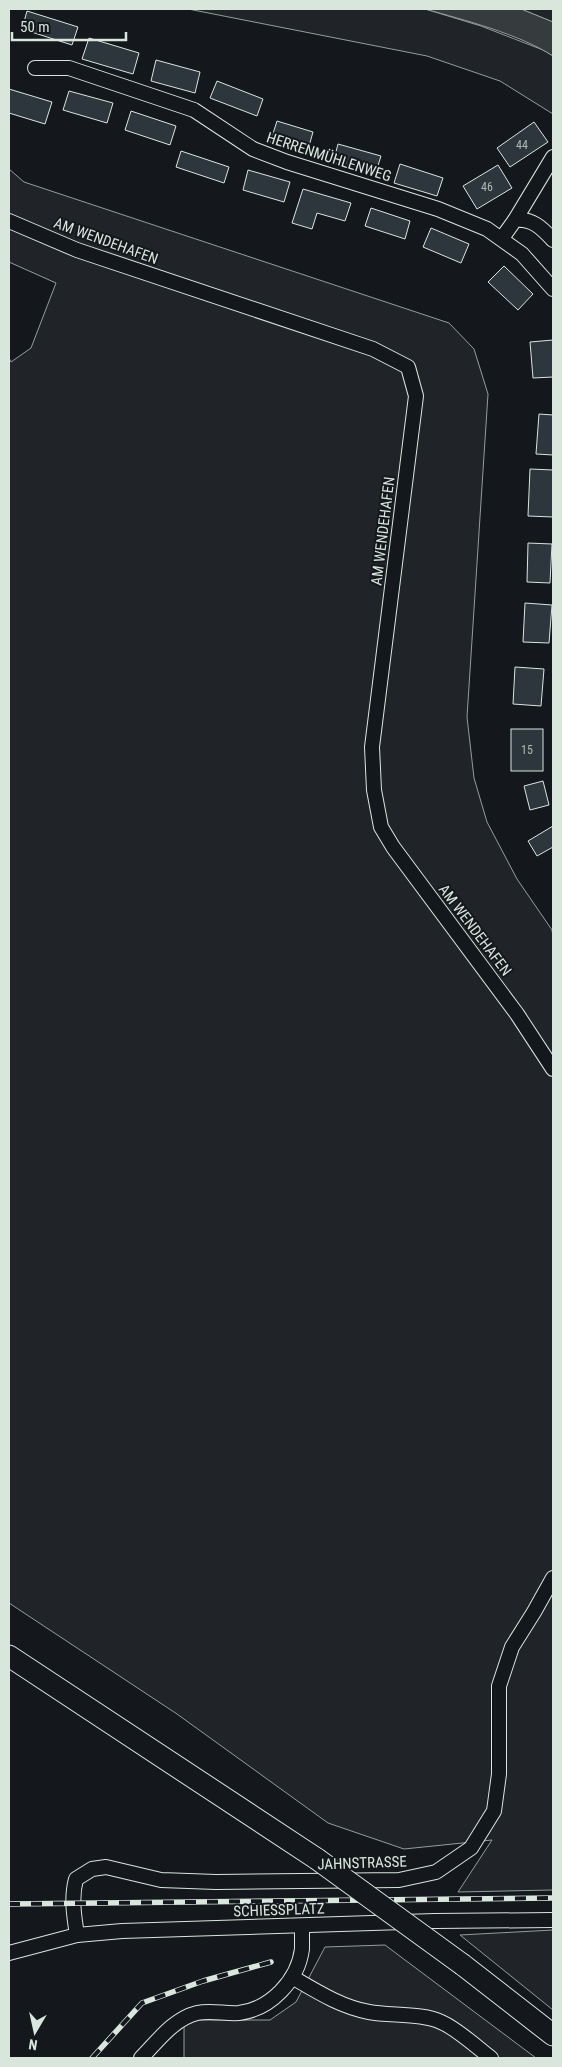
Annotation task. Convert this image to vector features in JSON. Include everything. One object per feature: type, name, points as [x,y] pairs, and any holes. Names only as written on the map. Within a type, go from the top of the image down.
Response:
[{"type":"main road","points":[[9,1656],[317,1859],[463,1965],[553,2035]]},
{"type":"street","name":"HERRENMÜHLENWEG","points":[[35,68],[68,68],[194,110],[253,150],[438,209],[487,229],[522,254],[553,289]]},
{"type":"street","points":[[502,238],[553,157]]},
{"type":"street","points":[[514,220],[526,218],[541,227],[553,240]]},
{"type":"street","name":"AM WENDEHAFEN","points":[[9,220],[77,250],[373,349],[408,367],[416,396],[372,747],[374,790],[381,827],[393,847],[517,1014],[553,1069]]},
{"type":"street","name":"JAHNSTRASSE","points":[[77,1935],[73,1888],[76,1879],[92,1869],[106,1867],[161,1880],[216,1882],[399,1880],[436,1872],[471,1848],[494,1812],[499,1774],[500,1686],[512,1647],[553,1578]]},
{"type":"street","name":"SCHIESSPLATZ","points":[[9,1953],[77,1935],[122,1931],[435,1921],[553,1920]]},
{"type":"street","points":[[141,2058],[174,2024],[196,2013],[239,2013],[256,2008],[272,1999],[284,1989],[292,1977],[302,1949],[302,1926]]},
{"type":"street","points":[[292,1977],[336,2002],[352,2008],[369,2012],[426,2018],[441,2022],[491,2058]]},
{"type":"shaded area","points":[[188,9],[425,9],[481,26],[543,50],[553,56],[553,114],[500,81],[427,56]]},
{"type":"shaded area","points":[[425,9],[521,9],[553,22],[553,56],[508,34]]},
{"type":"shaded area","points":[[521,9],[553,9],[553,22]]},
{"type":"shaded area","points":[[9,169],[24,182],[449,323],[474,349],[488,394],[467,717],[474,778],[487,822],[517,879],[552,930],[553,937],[553,1890],[458,1892],[492,1840],[404,1849],[328,1823],[177,1714],[9,1603],[9,358],[11,362],[31,348],[56,283],[9,262]]},
{"type":"shaded area","points":[[553,1930],[553,2010],[460,1935]]},
{"type":"shaded area","points":[[385,1945],[536,2058],[184,2058],[184,2020],[270,2020],[296,2002],[325,1947]]},
{"type":"building","points":[[27,11],[78,27],[72,45],[22,29]]},
{"type":"building","points":[[89,38],[139,53],[133,74],[82,59]]},
{"type":"building","points":[[156,60],[200,72],[195,93],[151,81]]},
{"type":"building","points":[[217,81],[263,99],[257,116],[210,98]]},
{"type":"building","points":[[9,89],[52,102],[45,124],[9,113]]},
{"type":"building","points":[[69,91],[113,103],[107,123],[63,110]]},
{"type":"building","points":[[131,111],[176,126],[170,145],[125,130]]},
{"type":"building","points":[[277,121],[313,132],[307,153],[270,143]]},
{"type":"building","points":[[534,122],[548,142],[510,167],[497,148]]},
{"type":"building","points":[[338,144],[381,156],[375,175],[333,163]]},
{"type":"building","points":[[181,151],[229,167],[224,183],[176,167]]},
{"type":"building","points":[[400,164],[443,178],[437,196],[394,183]]},
{"type":"building","points":[[498,165],[512,188],[477,209],[463,186]]},
{"type":"building","points":[[248,170],[290,182],[284,202],[243,190]]},
{"type":"building","points":[[303,189],[351,203],[345,221],[317,213],[312,229],[292,223]]},
{"type":"building","points":[[371,208],[410,221],[405,239],[365,226]]},
{"type":"building","points":[[431,228],[469,244],[461,263],[423,247]]},
{"type":"building","points":[[504,266],[533,294],[518,310],[488,282]]},
{"type":"building","points":[[553,340],[553,377],[533,378],[530,342]]},
{"type":"building","points":[[539,414],[553,415],[553,455],[536,454]]},
{"type":"building","points":[[530,469],[553,470],[553,517],[528,516]]},
{"type":"building","points":[[528,543],[552,544],[550,583],[527,582]]},
{"type":"building","points":[[525,603],[552,605],[549,643],[523,642]]},
{"type":"building","points":[[515,667],[544,669],[541,706],[513,704]]},
{"type":"building","points":[[511,729],[543,729],[543,771],[511,771]]},
{"type":"building","points":[[543,781],[549,805],[530,810],[524,786]]},
{"type":"building","points":[[553,826],[553,847],[537,856],[528,841]]},
{"type":"railway","points":[[9,1904],[553,1898]]},
{"type":"railway","points":[[92,2058],[142,2003],[203,1981],[271,1962]]}]
